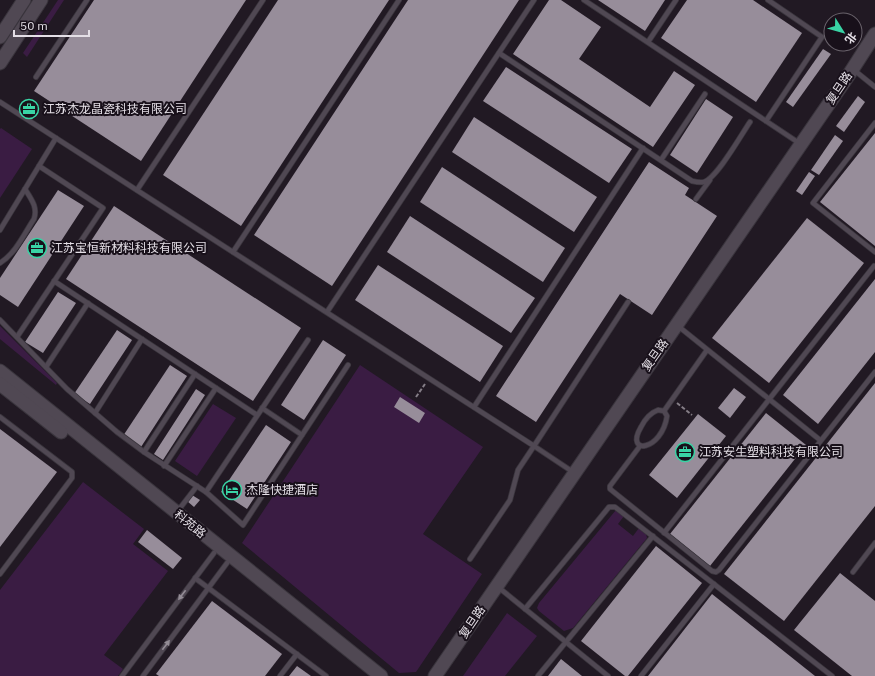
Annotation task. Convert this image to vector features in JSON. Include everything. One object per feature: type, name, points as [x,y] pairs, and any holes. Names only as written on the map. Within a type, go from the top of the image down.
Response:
[{"type":"street","points":[[0,37],[24,0]]},
{"type":"street","points":[[0,63],[41,0]]},
{"type":"street","name":"复旦路","points":[[435,676],[875,34]]},
{"type":"street","name":"科苑路","points":[[0,371],[381,676]]},
{"type":"street","name":"科苑路","points":[[0,384],[370,676]]},
{"type":"lane","points":[[36,77],[87,0]]},
{"type":"lane","points":[[137,190],[263,0]]},
{"type":"lane","points":[[233,252],[399,0]]},
{"type":"lane","points":[[327,312],[534,0]]},
{"type":"lane","points":[[584,0],[801,144]]},
{"type":"lane","points":[[648,42],[676,0]]},
{"type":"lane","points":[[766,120],[822,37],[768,0]]},
{"type":"lane","points":[[499,53],[692,181],[704,182],[714,176]]},
{"type":"lane","points":[[852,69],[875,87]]},
{"type":"lane","points":[[661,160],[705,94]]},
{"type":"lane","points":[[0,102],[575,473]]},
{"type":"lane","points":[[696,199],[714,176],[750,122]]},
{"type":"lane","points":[[875,123],[813,203],[875,252]]},
{"type":"lane","points":[[0,230],[56,138]]},
{"type":"lane","points":[[474,407],[642,148]]},
{"type":"lane","points":[[17,337],[103,208],[39,166]]},
{"type":"lane","points":[[0,263],[13,253],[34,219],[36,212],[35,207],[25,189]]},
{"type":"lane","points":[[664,533],[874,266]]},
{"type":"lane","points":[[54,281],[257,416]]},
{"type":"lane","points":[[470,559],[510,500],[518,470],[628,302]]},
{"type":"lane","points":[[46,367],[88,303]]},
{"type":"lane","points":[[0,320],[77,398],[117,432],[164,466],[206,492],[243,525],[348,365]]},
{"type":"lane","points":[[676,325],[820,440]]},
{"type":"lane","points":[[95,413],[142,339]]},
{"type":"lane","points":[[206,492],[308,340]]},
{"type":"lane","points":[[664,411],[707,350]]},
{"type":"lane","points":[[640,446],[610,486],[610,489],[712,571],[716,572],[875,372]]},
{"type":"lane","points":[[144,452],[195,374]]},
{"type":"lane","points":[[164,466],[216,388]]},
{"type":"lane","points":[[262,408],[302,435]]},
{"type":"lane","points":[[640,446],[636,437],[644,421],[653,412],[658,410],[664,411]]},
{"type":"lane","points":[[640,446],[645,447],[651,444],[663,430],[667,416],[664,411]]},
{"type":"lane","points":[[0,418],[72,472],[72,478],[1,571]]},
{"type":"lane","points":[[176,513],[197,486]]},
{"type":"lane","points":[[525,609],[609,507],[615,506],[832,676]]},
{"type":"lane","points":[[538,676],[653,536]]},
{"type":"lane","points":[[853,572],[875,543]]},
{"type":"lane","points":[[122,676],[214,553]]},
{"type":"lane","points":[[142,676],[227,563]]},
{"type":"lane","points":[[195,578],[326,676]]},
{"type":"lane","points":[[641,676],[714,584]]},
{"type":"lane","points":[[497,586],[608,676]]},
{"type":"lane","points":[[280,676],[297,654]]},
{"type":"path","points":[[416,397],[429,378]]},
{"type":"path","points":[[672,399],[692,415]]},
{"type":"shaded area","points":[[58,0],[64,0],[27,57],[23,53]]},
{"type":"shaded area","points":[[1,128],[32,149],[0,198],[0,129]]},
{"type":"shaded area","points":[[0,326],[57,383],[56,385],[0,339]]},
{"type":"shaded area","points":[[360,365],[483,447],[423,534],[482,574],[416,672],[399,673],[242,543]]},
{"type":"shaded area","points":[[213,404],[236,418],[197,476],[175,461]]},
{"type":"shaded area","points":[[83,482],[144,529],[133,544],[168,571],[104,655],[123,669],[118,676],[0,676],[0,590]]},
{"type":"shaded area","points":[[616,510],[624,516],[618,524],[633,536],[639,528],[646,534],[647,538],[573,628],[564,631],[539,611],[537,608],[539,603]]},
{"type":"shaded area","points":[[507,613],[537,636],[505,676],[463,676]]},
{"type":"building","points":[[94,0],[246,0],[141,161],[34,91]]},
{"type":"building","points":[[278,0],[389,0],[241,226],[163,175]]},
{"type":"building","points":[[408,0],[519,0],[332,286],[254,235]]},
{"type":"building","points":[[549,0],[561,0],[601,27],[579,59],[650,107],[674,71],[695,85],[653,147],[513,54]]},
{"type":"building","points":[[598,0],[665,0],[645,31]]},
{"type":"building","points":[[687,0],[753,0],[802,33],[756,102],[661,38]]},
{"type":"building","points":[[823,49],[823,52],[831,54],[793,107],[786,102]]},
{"type":"building","points":[[506,67],[632,149],[609,183],[483,101]]},
{"type":"building","points":[[858,96],[865,102],[844,132],[836,126]]},
{"type":"building","points":[[706,99],[733,117],[697,173],[670,155]]},
{"type":"building","points":[[474,117],[597,197],[574,232],[452,152]]},
{"type":"building","points":[[875,133],[875,246],[820,202]]},
{"type":"building","points":[[835,135],[843,141],[819,175],[811,170]]},
{"type":"building","points":[[649,162],[689,188],[685,195],[717,216],[652,315],[620,294],[536,422],[496,396]]},
{"type":"building","points":[[442,167],[565,248],[543,282],[420,202]]},
{"type":"building","points":[[809,172],[815,176],[802,195],[796,191]]},
{"type":"building","points":[[58,190],[84,206],[18,307],[0,295],[0,278]]},
{"type":"building","points":[[114,206],[301,328],[253,401],[66,279]]},
{"type":"building","points":[[410,216],[535,298],[511,333],[387,252]]},
{"type":"building","points":[[807,218],[864,263],[769,383],[712,338]]},
{"type":"building","points":[[378,265],[503,346],[480,382],[355,300]]},
{"type":"building","points":[[875,279],[875,352],[818,424],[783,395]]},
{"type":"building","points":[[58,292],[76,303],[43,353],[25,342]]},
{"type":"building","points":[[117,330],[132,340],[90,404],[74,394]]},
{"type":"building","points":[[323,340],[346,355],[304,420],[281,405]]},
{"type":"building","points":[[170,365],[187,376],[141,447],[123,436]]},
{"type":"building","points":[[875,383],[875,506],[784,621],[724,574]]},
{"type":"building","points":[[734,388],[746,397],[730,418],[718,408]]},
{"type":"building","points":[[196,389],[205,395],[163,460],[154,454]]},
{"type":"building","points":[[400,397],[425,413],[419,423],[394,407]]},
{"type":"building","points":[[766,413],[806,445],[710,566],[670,534]]},
{"type":"building","points":[[698,414],[726,436],[677,498],[649,475]]},
{"type":"building","points":[[266,425],[291,442],[247,509],[221,492]]},
{"type":"building","points":[[0,429],[57,472],[0,547]]},
{"type":"building","points":[[192,495],[200,500],[194,507],[187,501]]},
{"type":"building","points":[[147,530],[182,558],[173,569],[138,542]]},
{"type":"building","points":[[656,546],[702,583],[628,676],[625,676],[581,641]]},
{"type":"building","points":[[840,573],[875,601],[875,676],[852,676],[794,630]]},
{"type":"building","points":[[712,594],[815,676],[648,676]]},
{"type":"building","points":[[212,601],[282,654],[265,676],[159,676],[156,674]]},
{"type":"building","points":[[561,659],[582,676],[548,676]]},
{"type":"building","points":[[297,666],[311,676],[289,676]]},
{"type":"place","name":"江苏杰龙晶瓷科技有限公司","points":[[29,109]]},
{"type":"place","name":"江苏宝恒新材料科技有限公司","points":[[37,248]]},
{"type":"place","name":"江苏安生塑料科技有限公司","points":[[685,452]]},
{"type":"place","name":"杰隆快捷酒店","points":[[232,490]]}]
